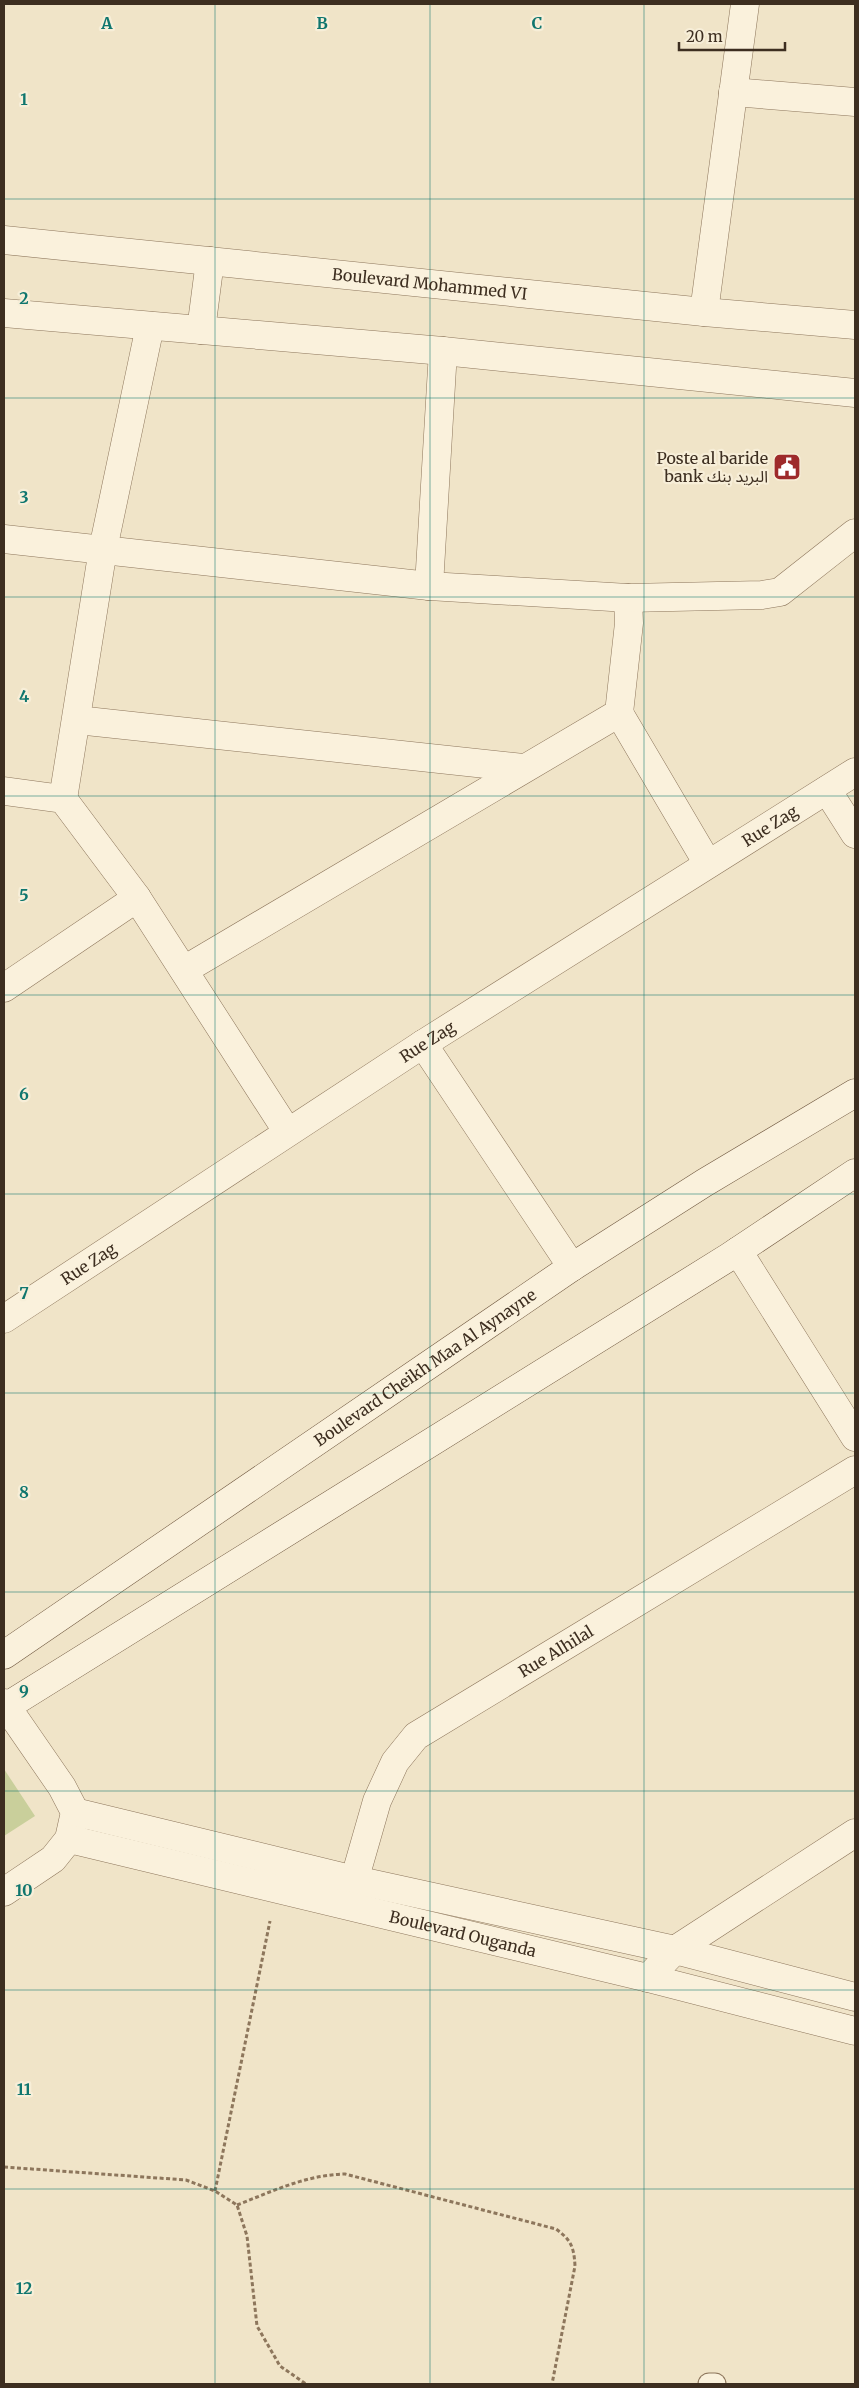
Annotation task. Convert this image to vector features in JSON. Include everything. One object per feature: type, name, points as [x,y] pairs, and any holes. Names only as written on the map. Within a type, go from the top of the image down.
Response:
[{"type":"street","points":[[704,312],[744,4]]},
{"type":"street","points":[[733,92],[855,102]]},
{"type":"street","name":"Boulevard Mohammed VI","points":[[4,240],[704,312],[855,325]]},
{"type":"street","points":[[201,330],[210,261]]},
{"type":"street","points":[[4,313],[443,351],[855,393]]},
{"type":"street","points":[[63,799],[103,549],[150,326]]},
{"type":"street","points":[[429,586],[443,351]]},
{"type":"street","points":[[4,539],[429,586],[628,598],[780,592],[855,533]]},
{"type":"street","points":[[628,598],[628,623],[619,713],[708,864]]},
{"type":"street","points":[[184,970],[619,713]]},
{"type":"street","points":[[77,720],[523,768]]},
{"type":"street","name":"Rue Zag","points":[[4,1319],[287,1131],[855,772]]},
{"type":"street","points":[[828,790],[855,834]]},
{"type":"street","points":[[4,791],[63,799],[137,898],[287,1131]]},
{"type":"street","points":[[4,988],[137,898]]},
{"type":"street","points":[[423,1044],[572,1267]]},
{"type":"street","name":"Boulevard Cheikh Maa Al Aynayne","points":[[4,1655],[572,1267],[704,1184],[855,1093]]},
{"type":"street","points":[[4,1892],[54,1859],[69,1838],[75,1812],[62,1787],[4,1706],[738,1251],[855,1173]]},
{"type":"street","points":[[738,1251],[855,1437]]},
{"type":"street","name":"Rue Alhilal","points":[[351,1893],[377,1801],[395,1762],[416,1736],[855,1470]]},
{"type":"street","name":"Boulevard Ouganda","points":[[75,1812],[648,1978],[855,2031]]},
{"type":"street","points":[[648,1978],[675,1950],[855,1833]]},
{"type":"street","name":"Boulevard Ouganda","points":[[69,1838],[276,1889],[351,1893],[675,1950],[855,1997]]},
{"type":"lane","points":[[710,2384],[715,2384]]},
{"type":"path","points":[[215,2191],[276,1889]]},
{"type":"path","points":[[4,2167],[186,2180],[215,2191],[236,2205],[247,2236],[257,2326],[280,2366],[306,2384]]},
{"type":"path","points":[[236,2205],[303,2179],[345,2174],[556,2228],[570,2239],[574,2249],[574,2266],[552,2384]]},
{"type":"green space","points":[[4,1769],[35,1816],[4,1836]]},
{"type":"place","name":"Poste al baride bank البريد بنك","points":[[787,467]]}]
